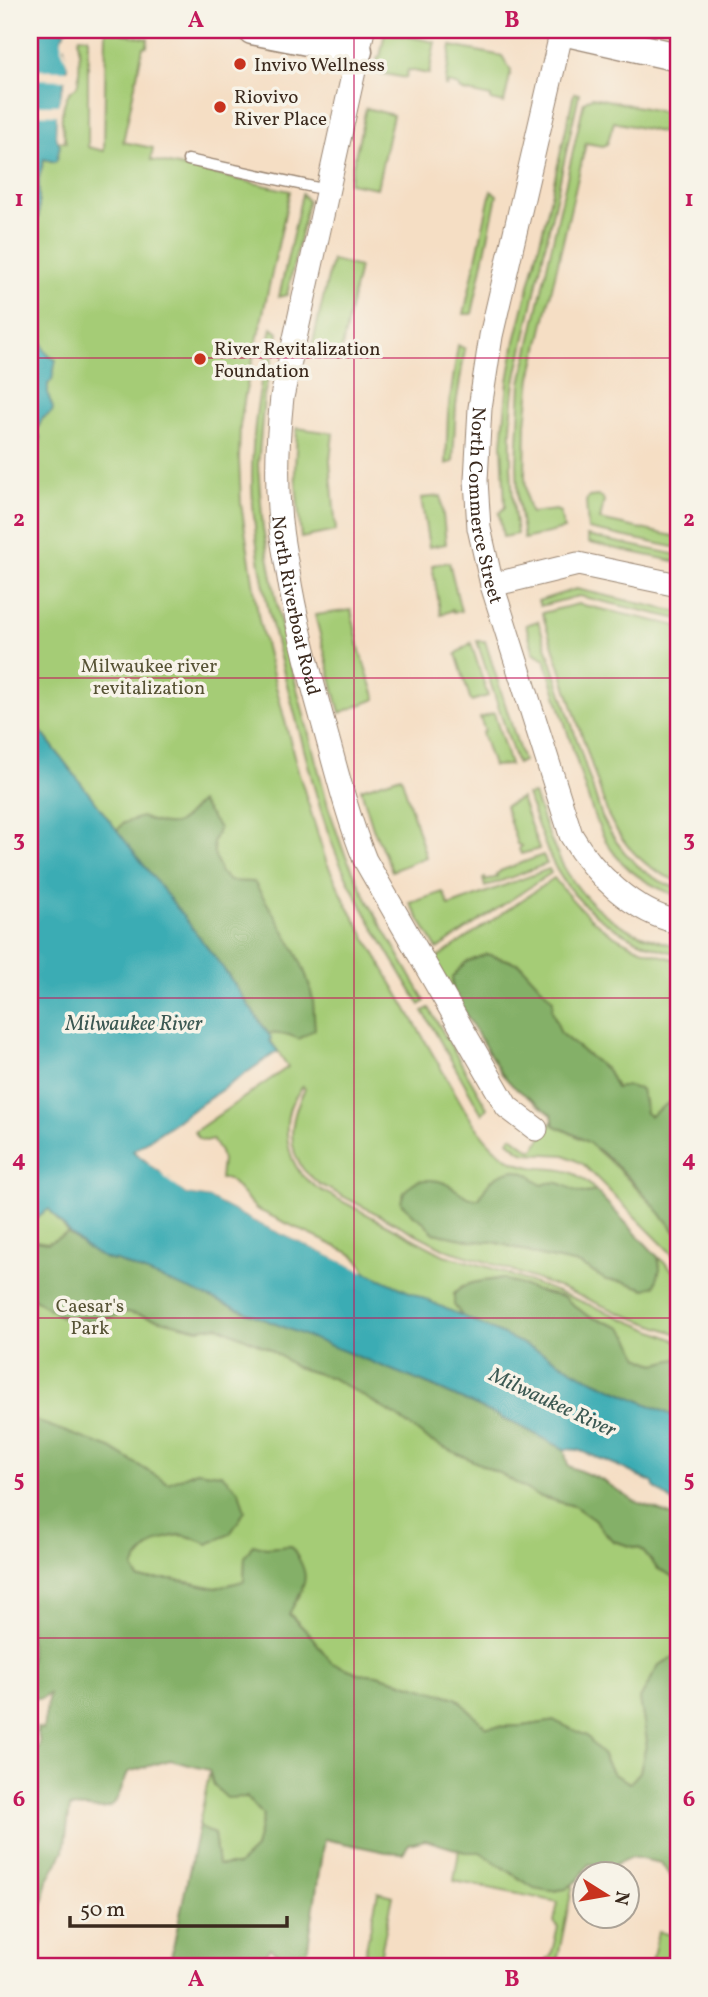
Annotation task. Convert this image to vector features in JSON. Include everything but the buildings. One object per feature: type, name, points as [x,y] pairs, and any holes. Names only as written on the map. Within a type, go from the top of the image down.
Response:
[{"type":"street","points":[[252,30],[361,41]]},
{"type":"street","points":[[560,30],[678,57]]},
{"type":"street","name":"North Commerce Street","points":[[560,30],[491,336],[480,408],[476,480],[480,528],[492,584],[571,835],[582,853],[618,891],[645,909],[678,922]]},
{"type":"street","name":"North Riverboat Road","points":[[361,41],[282,397],[278,438],[279,512],[294,609],[307,667],[351,825],[365,860],[507,1107],[536,1129]]},
{"type":"street","points":[[492,584],[578,564],[678,585]]},
{"type":"lane","points":[[188,160],[327,190]]},
{"type":"green space","name":"Milwaukee river revitalization","points":[[106,30],[148,39],[147,46],[143,47],[123,142],[153,148],[151,160],[290,191],[240,426],[241,504],[259,620],[296,764],[326,861],[348,907],[465,1110],[486,1139],[513,1161],[535,1168],[564,1170],[585,1180],[596,1191],[585,1197],[415,1216],[434,1233],[494,1242],[578,1264],[606,1280],[645,1289],[660,1269],[658,1257],[678,1275],[678,1334],[566,1290],[447,1250],[319,1184],[303,1169],[297,1159],[292,1139],[294,1118],[305,1089],[303,1086],[291,1105],[287,1122],[292,1158],[301,1174],[317,1188],[444,1255],[488,1267],[563,1294],[678,1341],[678,1359],[659,1364],[646,1361],[638,1357],[622,1328],[588,1316],[563,1297],[501,1278],[462,1286],[454,1294],[454,1305],[464,1318],[364,1272],[363,1266],[354,1255],[256,1209],[233,1183],[228,1179],[220,1179],[222,1160],[212,1139],[199,1139],[194,1132],[288,1067],[223,968],[30,717],[30,500],[40,437],[36,432],[42,419],[48,415],[48,384],[52,380],[48,357],[43,349],[40,327],[42,316],[36,288],[35,237],[39,212],[39,178],[44,159],[55,162],[60,146],[58,140],[66,142],[62,113],[67,96],[78,83],[79,37],[88,37],[88,147],[104,151]]},
{"type":"green space","points":[[385,32],[435,42],[429,74],[408,70],[406,78],[374,72]]},
{"type":"green space","points":[[451,46],[502,56],[511,71],[504,103],[491,100],[491,97],[463,91],[459,86],[448,83],[445,86]]},
{"type":"green space","points":[[574,93],[579,94],[515,382],[511,458],[517,534],[503,537],[499,513],[505,507],[502,444],[508,381],[515,341]]},
{"type":"green space","points":[[592,97],[678,115],[678,136],[614,122],[607,144],[602,146],[586,143],[531,378],[526,424],[525,476],[530,512],[560,512],[564,529],[524,539],[518,500],[517,463],[521,383],[584,102]]},
{"type":"green space","points":[[366,108],[393,115],[377,188],[349,183]]},
{"type":"green space","points":[[491,191],[497,195],[472,314],[464,314]]},
{"type":"green space","points":[[302,194],[308,201],[287,295],[279,297]]},
{"type":"green space","points":[[332,260],[359,267],[341,353],[311,351]]},
{"type":"green space","points":[[272,328],[278,333],[264,396],[258,465],[263,529],[283,636],[328,806],[343,850],[366,898],[425,1001],[420,1005],[363,909],[331,841],[267,604],[256,539],[252,475],[258,401]]},
{"type":"green space","points":[[458,345],[465,349],[456,405],[453,462],[446,464],[448,413]]},
{"type":"green space","points":[[297,428],[333,433],[330,461],[336,531],[301,538],[295,471]]},
{"type":"green space","points":[[441,496],[446,544],[429,547],[421,498]]},
{"type":"green space","points":[[598,496],[604,501],[600,520],[678,537],[678,548],[588,529],[586,501],[589,497]]},
{"type":"green space","points":[[587,536],[678,555],[678,562],[589,543]]},
{"type":"green space","points":[[449,562],[461,611],[452,610],[441,615],[432,565]]},
{"type":"green space","points":[[576,589],[678,612],[678,619],[579,596],[540,606],[538,601]]},
{"type":"green space","points":[[578,604],[678,626],[678,881],[656,871],[637,856],[620,837],[608,815],[542,613]]},
{"type":"green space","points":[[351,610],[360,651],[376,699],[340,713],[315,615]]},
{"type":"green space","points":[[538,621],[608,829],[633,861],[654,878],[678,888],[678,896],[635,874],[620,860],[599,827],[545,659],[534,653],[526,625]]},
{"type":"green space","points":[[477,641],[485,641],[523,761],[517,764]]},
{"type":"green space","points":[[471,643],[488,696],[471,701],[456,654]]},
{"type":"green space","points":[[494,713],[510,765],[493,766],[482,733],[485,731],[480,718]]},
{"type":"green space","points":[[401,776],[426,857],[392,871],[373,828],[361,789]]},
{"type":"green space","points":[[534,794],[558,856],[568,874],[594,906],[632,931],[678,947],[678,954],[659,949],[622,932],[604,921],[575,895],[562,879],[545,845],[527,795]]},
{"type":"green space","points":[[521,798],[539,849],[521,854],[521,846],[517,844],[505,806]]},
{"type":"green space","points":[[200,802],[219,828],[213,842],[221,873],[229,881],[254,882],[304,969],[313,1001],[315,1029],[299,1039],[268,1033],[223,968],[117,831],[123,823],[141,817],[175,824],[185,818]]},
{"type":"green space","points":[[543,855],[547,864],[485,887],[483,879],[486,881],[497,877],[496,874],[500,871]]},
{"type":"green space","points":[[549,869],[551,873],[437,949],[410,903],[443,892],[449,906]]},
{"type":"green space","points":[[554,878],[580,908],[608,931],[639,948],[678,960],[678,1101],[667,1104],[650,1116],[646,1113],[645,1100],[616,1088],[608,1071],[561,1034],[552,1010],[552,1000],[520,964],[487,954],[466,962],[452,977],[453,993],[434,960]]},
{"type":"green space","points":[[487,954],[520,964],[553,1000],[552,1010],[561,1034],[608,1071],[616,1088],[626,1086],[641,1089],[646,1113],[650,1116],[667,1104],[678,1101],[678,1235],[648,1198],[601,1152],[585,1140],[554,1125],[552,1115],[513,1086],[501,1073],[453,993],[452,977],[466,962]]},
{"type":"green space","points":[[429,1008],[487,1108],[482,1114],[423,1011]]},
{"type":"green space","points":[[553,1120],[554,1125],[588,1142],[656,1208],[678,1235],[678,1260],[583,1164],[565,1155],[525,1153],[508,1141],[512,1136],[529,1149],[534,1149]]},
{"type":"green space","points":[[514,1170],[531,1175],[542,1185],[560,1183],[578,1192],[596,1191],[658,1257],[660,1269],[655,1286],[646,1289],[606,1280],[578,1264],[494,1242],[472,1241],[434,1233],[401,1203],[407,1188],[423,1180],[443,1182],[467,1197],[479,1199],[492,1180]]},
{"type":"green space","name":"Caesar's Park","points":[[48,1208],[68,1233],[198,1329],[218,1326],[268,1348],[296,1367],[332,1378],[395,1415],[430,1441],[499,1473],[538,1496],[574,1506],[594,1520],[613,1541],[641,1549],[658,1569],[678,1579],[678,1655],[659,1665],[640,1699],[647,1741],[640,1772],[630,1784],[613,1774],[602,1754],[555,1721],[523,1726],[486,1727],[456,1698],[377,1675],[358,1673],[332,1663],[289,1613],[300,1595],[291,1546],[266,1548],[245,1557],[244,1581],[216,1588],[172,1579],[139,1579],[133,1568],[141,1555],[159,1541],[181,1535],[208,1544],[197,1471],[168,1484],[110,1448],[30,1448],[30,1222]]},
{"type":"green space","name":"Caesar's Park","points":[[68,1233],[104,1258],[149,1273],[407,1376],[564,1449],[568,1466],[602,1480],[634,1501],[678,1518],[678,1579],[658,1569],[641,1549],[613,1541],[594,1520],[574,1506],[538,1496],[499,1473],[430,1441],[395,1415],[332,1378],[296,1367],[268,1348],[218,1326],[198,1329],[127,1312],[106,1319],[69,1322],[30,1296],[30,1245],[35,1241],[48,1243]]},
{"type":"green space","points":[[501,1278],[563,1297],[588,1316],[622,1328],[639,1357],[646,1361],[659,1364],[678,1359],[678,1418],[464,1318],[454,1305],[454,1294],[470,1284]]},
{"type":"green space","points":[[30,1415],[36,1421],[110,1448],[168,1483],[197,1471],[221,1474],[239,1491],[245,1511],[230,1534],[208,1544],[181,1535],[159,1541],[141,1555],[133,1568],[139,1579],[172,1579],[216,1588],[244,1581],[245,1557],[253,1544],[266,1548],[291,1546],[305,1573],[305,1580],[289,1614],[332,1663],[358,1673],[377,1675],[456,1698],[486,1727],[523,1726],[555,1721],[587,1736],[602,1754],[613,1774],[630,1783],[640,1772],[647,1741],[640,1699],[659,1665],[678,1655],[678,1888],[661,1863],[631,1857],[625,1860],[572,1860],[572,1884],[566,1889],[550,1891],[534,1888],[480,1852],[465,1852],[425,1840],[409,1844],[403,1853],[386,1852],[324,1839],[306,1960],[288,1961],[270,1948],[256,1967],[169,1967],[199,1824],[202,1829],[214,1834],[218,1865],[238,1865],[255,1849],[263,1815],[247,1797],[227,1798],[214,1786],[209,1770],[170,1760],[128,1772],[118,1797],[110,1807],[70,1807],[64,1851],[47,1881],[42,1911],[30,1905],[33,1759],[40,1744],[37,1728],[43,1729],[49,1694],[41,1699],[30,1698]]},
{"type":"green space","points":[[210,1770],[214,1786],[247,1797],[263,1815],[255,1849],[238,1865],[218,1866],[214,1834],[202,1829],[199,1824]]},
{"type":"green space","points":[[459,1850],[483,1853],[532,1886],[552,1891],[572,1884],[556,1967],[544,1967],[551,1956],[558,1927],[554,1922],[558,1902],[454,1881]]},
{"type":"green space","points":[[378,1892],[393,1896],[378,1967],[362,1967]]},
{"type":"green space","points":[[678,1911],[678,1967],[651,1967],[658,1932],[673,1935]]},
{"type":"water","points":[[30,30],[67,30],[62,38],[68,66],[56,126],[60,145],[57,160],[55,162],[44,159],[39,178],[39,212],[35,237],[36,287],[41,296],[43,346],[47,354],[56,360],[52,380],[48,384],[52,412],[42,419],[36,432],[40,437],[30,500]]},
{"type":"water","name":"Milwaukee River","points":[[30,717],[223,968],[278,1051],[133,1151],[186,1194],[210,1198],[678,1418],[678,1506],[654,1487],[653,1483],[614,1464],[578,1450],[564,1449],[432,1386],[98,1255],[70,1233],[49,1209],[30,1222]]},
{"type":"pier","points":[[67,30],[70,30],[64,47],[71,66],[59,126],[62,141],[56,136],[57,115],[30,114],[30,105],[58,105],[66,80],[30,79],[30,70],[68,70],[61,48],[62,38]]},
{"type":"pier","points":[[151,1162],[188,1191],[211,1194],[253,1217],[363,1268],[364,1272],[210,1198],[186,1194],[148,1164]]},
{"type":"place","name":"Invivo Wellness","points":[[240,64]]},
{"type":"place","name":"Riovivo River Place","points":[[220,107]]},
{"type":"place","name":"River Revitalization Foundation","points":[[200,359]]}]
